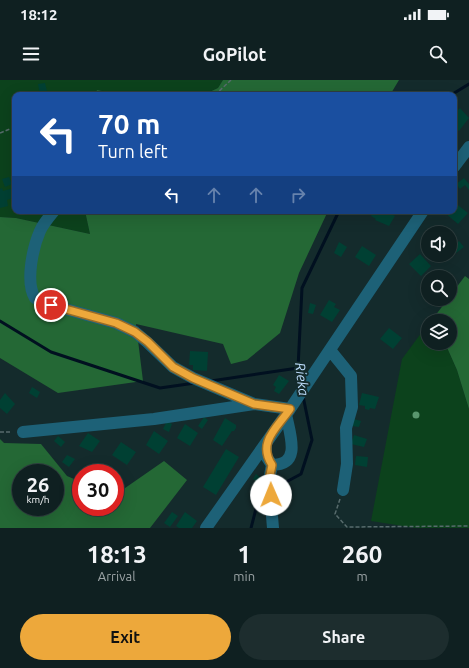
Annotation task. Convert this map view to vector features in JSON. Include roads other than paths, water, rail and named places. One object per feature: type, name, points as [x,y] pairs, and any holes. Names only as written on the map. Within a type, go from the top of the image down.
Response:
[{"type":"street","points":[[457,162],[469,147]]},
{"type":"street","points":[[52,214],[40,230],[32,262],[31,278],[35,298],[51,305],[116,323],[135,332],[148,342],[173,367],[193,378],[254,404],[288,411]]},
{"type":"street","points":[[206,528],[330,350],[421,214]]},
{"type":"street","points":[[330,350],[351,376],[352,407],[346,428],[347,464],[343,490]]},
{"type":"street","points":[[23,432],[154,419],[254,404]]},
{"type":"street","points":[[272,465],[283,465],[289,460],[292,449],[288,411]]},
{"type":"street","points":[[266,443],[266,456],[272,465],[269,480],[273,528]]},
{"type":"waterway","name":"Rieka","points":[[456,92],[469,84]]},
{"type":"waterway","name":"Rieka","points":[[301,386],[298,368],[302,288],[338,214]]},
{"type":"waterway","points":[[0,321],[51,352],[160,388],[195,383]]},
{"type":"waterway","points":[[211,381],[298,368]]},
{"type":"waterway","name":"Rieka","points":[[273,489],[301,474],[312,440],[303,396]]},
{"type":"waterway","name":"Rieka","points":[[251,528],[259,497],[267,493]]}]
